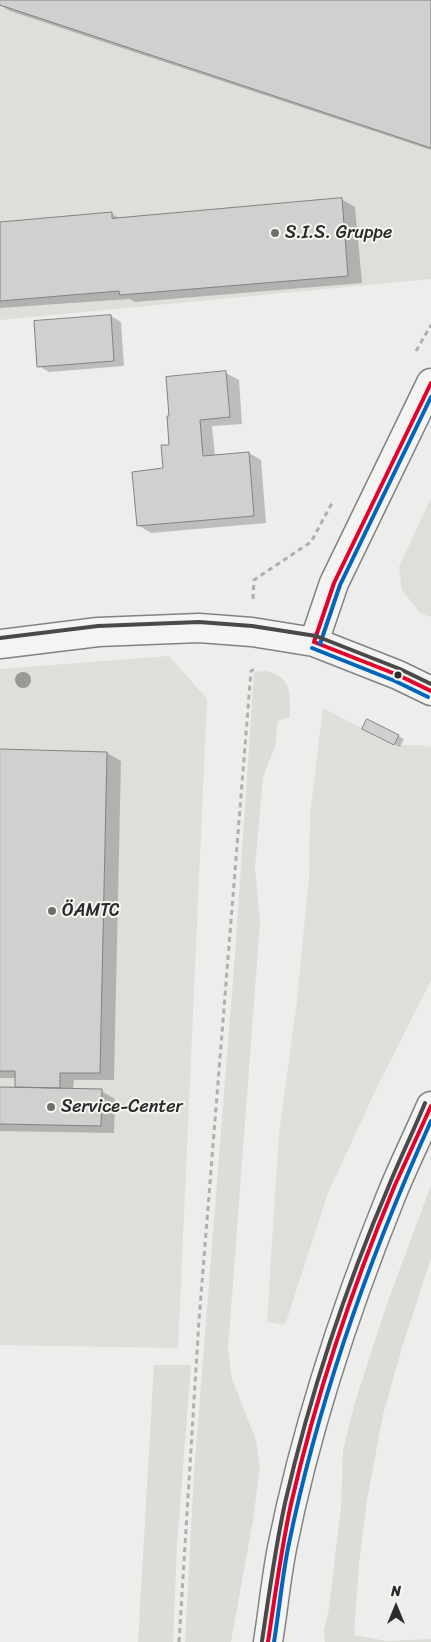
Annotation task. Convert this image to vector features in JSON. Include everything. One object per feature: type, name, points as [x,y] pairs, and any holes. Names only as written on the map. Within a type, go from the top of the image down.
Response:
[{"type":"street","points":[[314,642],[334,583],[431,383]]},
{"type":"street","points":[[0,644],[98,632],[136,630],[199,628],[252,632],[314,642],[398,674],[431,691]]},
{"type":"street","points":[[268,1642],[282,1549],[303,1455],[325,1380],[347,1313],[391,1195],[431,1106]]},
{"type":"path","points":[[412,359],[431,325]]},
{"type":"path","points":[[252,632],[254,580],[311,542],[335,498]]},
{"type":"path","points":[[179,1642],[199,1320],[251,671]]},
{"type":"shaded area","points":[[0,0],[431,0],[431,279],[0,320]]},
{"type":"shaded area","points":[[431,498],[431,617],[420,613],[402,590],[399,567]]},
{"type":"shaded area","points":[[169,656],[207,699],[178,1348],[0,1345],[0,669]]},
{"type":"shaded area","points":[[265,671],[281,677],[288,687],[290,717],[278,721],[275,747],[263,777],[255,868],[260,922],[228,1349],[232,1379],[256,1440],[260,1467],[253,1520],[231,1642],[185,1642],[194,1473],[235,954],[254,672]]},
{"type":"shaded area","points":[[323,708],[394,745],[431,747],[431,981],[378,1085],[328,1193],[285,1325],[267,1322],[279,1134],[297,1001],[309,877],[310,815]]},
{"type":"shaded area","points":[[431,1185],[431,1258],[383,1415],[367,1500],[359,1564],[354,1635],[387,1641],[431,1639],[431,1642],[325,1642],[324,1631],[329,1608],[341,1507],[343,1451],[355,1402],[387,1304]]},
{"type":"shaded area","points":[[154,1365],[191,1365],[177,1546],[173,1642],[138,1642]]},
{"type":"building","points":[[0,0],[431,0],[431,148],[0,5]]},
{"type":"building","points":[[342,198],[348,276],[120,295],[119,291],[0,301],[0,222],[112,212],[112,218]]},
{"type":"building","points":[[111,315],[114,361],[37,367],[34,321]]},
{"type":"building","points":[[226,371],[230,417],[200,420],[203,456],[249,452],[254,516],[137,526],[132,472],[163,468],[161,445],[169,445],[166,377]]},
{"type":"building","points":[[367,719],[399,735],[394,745],[362,729]]},
{"type":"building","name":"ÖAMTC","points":[[0,749],[107,752],[100,1073],[60,1073],[60,1088],[15,1087],[15,1071],[0,1071]]},
{"type":"building","name":"Service-Center","points":[[0,1087],[102,1089],[101,1126],[0,1124]]},
{"type":"transit line","points":[[314,642],[334,583],[431,383]]},
{"type":"transit line","points":[[320,644],[340,585],[431,397]]},
{"type":"transit line","points":[[0,638],[98,626],[199,622],[252,626],[316,636],[400,669],[431,684]]},
{"type":"transit line","points":[[314,642],[398,675],[431,691]]},
{"type":"transit line","points":[[312,648],[395,681],[428,697]]},
{"type":"transit line","points":[[262,1641],[285,1503],[330,1341],[374,1222],[425,1103]]},
{"type":"transit line","points":[[268,1642],[291,1504],[312,1423],[336,1343],[379,1224],[431,1106]]},
{"type":"transit line","points":[[274,1642],[288,1548],[300,1493],[330,1384],[366,1278],[431,1121]]},
{"type":"place","name":"S.I.S. Gruppe","points":[[275,233]]},
{"type":"place","name":"ÖAMTC","points":[[52,911]]},
{"type":"place","name":"Service-Center","points":[[51,1107]]}]
